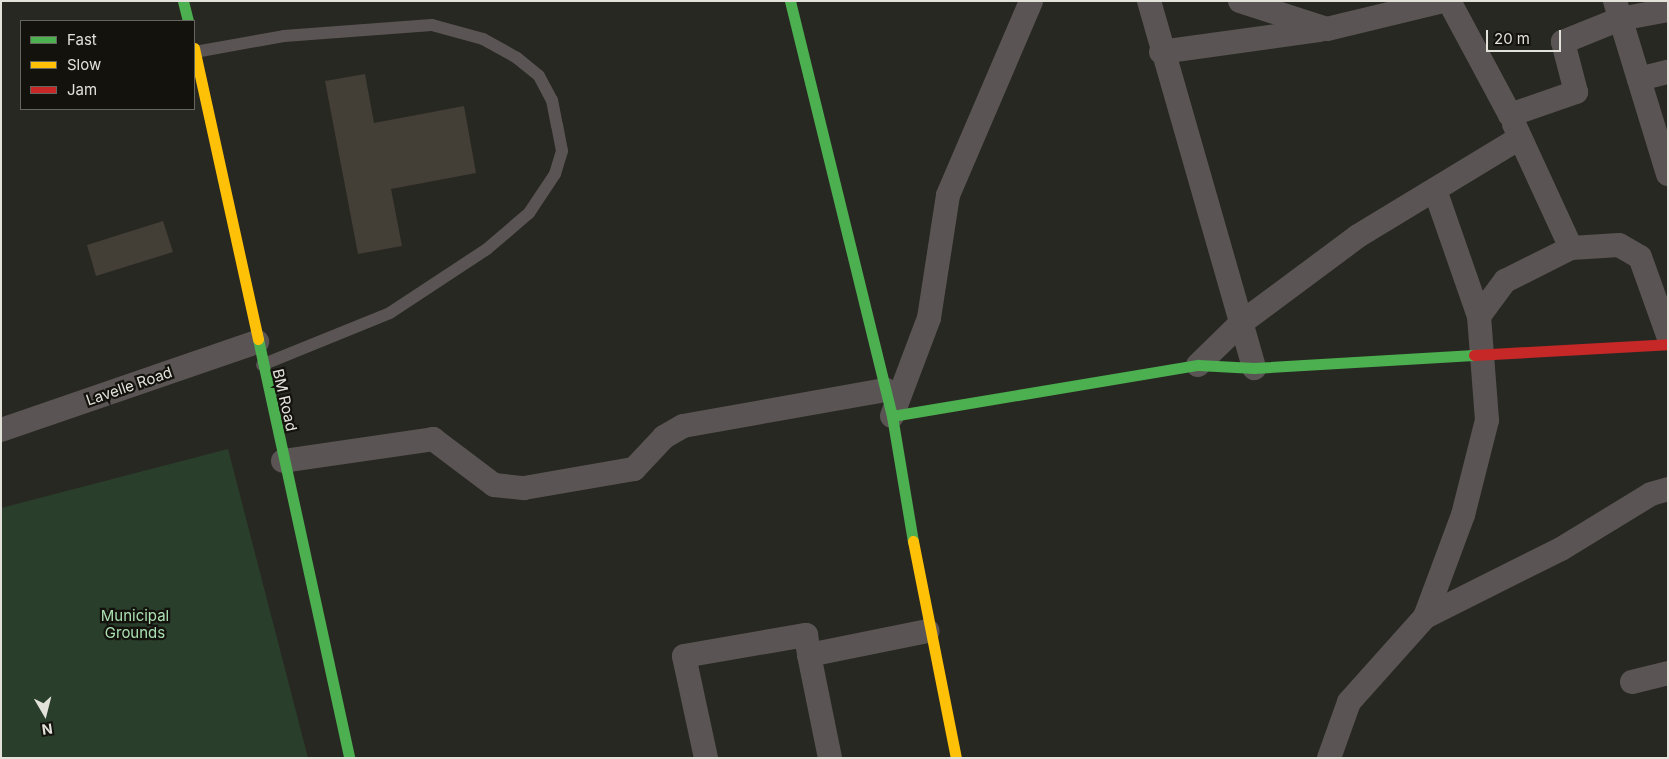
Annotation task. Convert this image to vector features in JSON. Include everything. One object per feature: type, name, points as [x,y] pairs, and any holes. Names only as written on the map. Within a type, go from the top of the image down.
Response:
[{"type":"street","points":[[184,1],[188,20]]},
{"type":"street","points":[[790,1],[892,416],[928,631],[956,758]]},
{"type":"street","points":[[892,416],[929,318],[948,195],[1031,1]]},
{"type":"street","points":[[1149,1],[1162,52],[1254,368]]},
{"type":"street","points":[[1240,1],[1327,29]]},
{"type":"street","points":[[1162,52],[1327,29],[1443,1]]},
{"type":"street","points":[[1449,1],[1510,115],[1571,248]]},
{"type":"street","points":[[1510,115],[1576,92],[1563,42],[1618,10],[1668,10]]},
{"type":"street","points":[[1618,10],[1639,79],[1662,137],[1668,174]]},
{"type":"street","name":"BM Road","points":[[195,55],[349,758]]},
{"type":"street","points":[[1639,79],[1668,72]]},
{"type":"street","points":[[1198,365],[1241,323],[1358,236],[1520,138]]},
{"type":"street","points":[[1329,758],[1349,702],[1425,617],[1463,515],[1487,420],[1479,352],[1479,316],[1434,190]]},
{"type":"street","points":[[1479,316],[1505,281],[1571,248],[1619,245],[1640,257],[1668,335]]},
{"type":"street","name":"Lavelle Road","points":[[1,430],[257,342]]},
{"type":"street","points":[[892,416],[1198,365],[1254,368],[1479,352],[1668,344]]},
{"type":"street","points":[[283,461],[434,439],[494,485],[524,488],[634,469],[664,437],[684,426],[886,390]]},
{"type":"street","points":[[1425,617],[1561,549],[1651,494],[1668,490]]},
{"type":"street","points":[[809,655],[928,631]]},
{"type":"street","points":[[706,758],[684,656],[806,634],[830,758]]},
{"type":"street","points":[[1632,682],[1668,673]]},
{"type":"lane","points":[[195,50],[284,36],[432,25],[483,39],[517,58],[539,76],[552,100],[558,125],[562,151],[555,174],[529,213],[487,249],[390,313],[262,365]]},
{"type":"green space","name":"Municipal Grounds","points":[[228,449],[308,758],[1,758],[1,508]]},
{"type":"building","points":[[365,74],[374,123],[464,106],[476,173],[391,189],[402,246],[358,254],[325,81]]},
{"type":"building","points":[[163,221],[173,252],[96,276],[87,245]]},
{"type":"traffic: fast","points":[[183,1],[188,20]]},
{"type":"traffic: fast","points":[[790,1],[892,416],[913,541]]},
{"type":"traffic: fast","points":[[258,339],[349,758]]},
{"type":"traffic: fast","points":[[892,416],[1198,365],[1254,368],[1474,355]]},
{"type":"traffic: slow","points":[[195,53],[258,339]]},
{"type":"traffic: slow","points":[[913,541],[956,758]]},
{"type":"traffic: jam","points":[[1474,355],[1668,344]]}]
